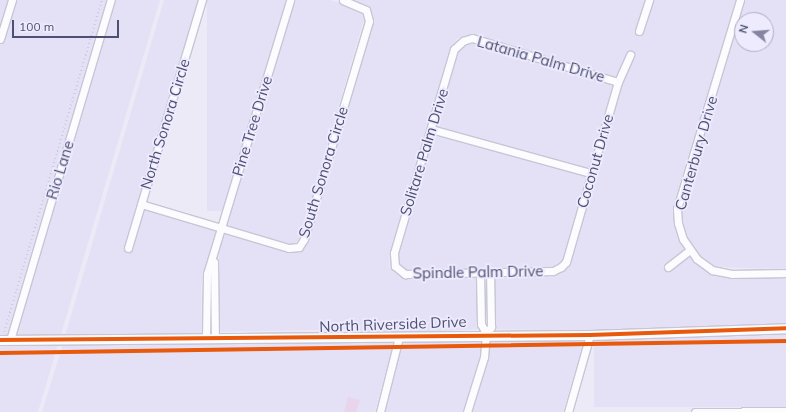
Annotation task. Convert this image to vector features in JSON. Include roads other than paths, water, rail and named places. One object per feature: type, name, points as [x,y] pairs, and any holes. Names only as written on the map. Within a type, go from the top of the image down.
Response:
[{"type":"street","points":[[0,39],[12,0]]},
{"type":"street","name":"Rio Lane","points":[[10,340],[110,0]]},
{"type":"street","name":"North Sonora Circle","points":[[128,248],[202,0]]},
{"type":"street","name":"Pine Tree Drive","points":[[210,339],[214,252],[290,0]]},
{"type":"street","name":"South Sonora Circle","points":[[141,204],[289,248],[302,243],[369,21],[366,10],[343,0]]},
{"type":"street","points":[[640,31],[649,0]]},
{"type":"street","name":"Canterbury Drive","points":[[740,0],[678,209],[682,239],[690,250],[712,270],[732,274],[786,273]]},
{"type":"street","name":"Latania Palm Drive","points":[[463,41],[472,38],[618,82]]},
{"type":"street","name":"Solitare Palm Drive","points":[[395,266],[394,254],[454,49],[463,41]]},
{"type":"street","name":"Coconut Drive","points":[[561,267],[566,262],[618,82],[630,55]]},
{"type":"street","points":[[431,129],[591,173]]},
{"type":"street","points":[[668,267],[690,250]]},
{"type":"street","name":"Spindle Palm Drive","points":[[395,266],[405,274],[553,271],[561,267]]},
{"type":"street","points":[[468,412],[484,357],[486,333],[481,324],[480,272]]},
{"type":"street","points":[[486,333],[492,327],[490,272]]},
{"type":"street","name":"North Riverside Drive","points":[[0,340],[399,337],[486,333],[590,334],[786,328]]},
{"type":"street","points":[[568,412],[590,334]]},
{"type":"street","points":[[380,412],[399,337]]},
{"type":"street","points":[[695,412],[786,411]]}]
